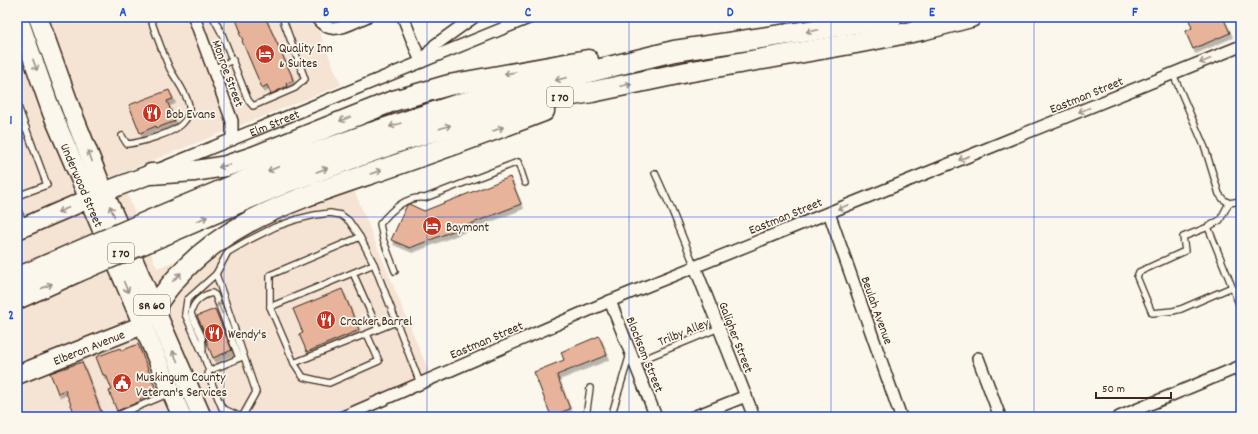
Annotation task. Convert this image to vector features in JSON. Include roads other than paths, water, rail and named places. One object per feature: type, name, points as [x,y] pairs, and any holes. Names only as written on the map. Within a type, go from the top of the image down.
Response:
[{"type":"highway","name":"I 70","points":[[17,299],[74,264],[162,226],[280,166],[371,133],[452,107],[674,51],[808,32],[892,17]]},
{"type":"highway","name":"I 70","points":[[162,226],[395,143],[475,118],[547,99],[592,92],[687,72],[856,44],[922,30],[971,17]]},
{"type":"highway","points":[[151,174],[195,171],[226,166],[253,157],[393,101],[449,85],[584,61],[674,51]]},
{"type":"highway","points":[[148,317],[168,287],[190,264],[212,244],[249,220],[286,203],[462,142],[592,92]]},
{"type":"highway","name":"I 70","points":[[17,278],[74,264]]},
{"type":"main road","name":"Underwood Street","points":[[42,19],[71,109],[96,196]]},
{"type":"main road","name":"Underwood Street","points":[[19,25],[52,113],[96,196],[148,317],[202,417]]},
{"type":"main road","name":"Elm Street","points":[[22,228],[151,174]]},
{"type":"main road","name":"Underwood Street","points":[[148,317],[172,392],[182,417]]},
{"type":"main road","name":"Elberon Avenue","points":[[17,375],[148,317]]},
{"type":"street","name":"Monroe Street","points":[[194,17],[232,121],[232,140]]},
{"type":"street","points":[[316,17],[321,24],[329,28],[338,28],[366,17]]},
{"type":"street","points":[[403,17],[421,62],[435,45],[474,17]]},
{"type":"street","name":"Elm Street","points":[[151,174],[166,166],[531,17]]},
{"type":"street","name":"Eastman Street","points":[[343,417],[610,301],[1241,46]]},
{"type":"street","name":"Beulah Avenue","points":[[829,213],[901,417]]},
{"type":"street","name":"Galigher Street","points":[[695,267],[754,417]]},
{"type":"street","name":"Blocksom Street","points":[[610,301],[656,417]]},
{"type":"street","points":[[978,358],[1000,417]]},
{"type":"street","points":[[1119,417],[1241,366]]},
{"type":"street","points":[[693,417],[746,396]]},
{"type":"lane","points":[[122,136],[127,144],[138,143],[181,125],[188,116],[189,105],[181,86],[170,69],[150,17]]},
{"type":"lane","points":[[213,17],[233,60],[248,100],[253,106],[296,88],[305,80],[282,17]]},
{"type":"lane","points":[[213,69],[233,60]]},
{"type":"lane","points":[[1172,74],[1205,148],[1219,194],[1229,203],[1241,200]]},
{"type":"lane","points":[[17,104],[47,185],[17,196]]},
{"type":"lane","points":[[17,131],[26,128]]},
{"type":"lane","points":[[395,271],[383,239],[380,224],[388,213],[401,203],[418,197],[425,198],[518,162],[525,183]]},
{"type":"lane","points":[[655,173],[695,267]]},
{"type":"lane","points":[[1229,203],[1220,220],[1208,228],[1183,237],[1185,251],[1139,272],[1137,277],[1152,313],[1181,309],[1232,287]]},
{"type":"lane","points":[[17,209],[22,228]]},
{"type":"lane","points":[[203,354],[202,337],[191,314],[193,306],[201,298],[212,293],[215,295],[256,392],[242,417],[222,408],[208,374],[209,371],[203,354],[185,314],[188,300],[216,274],[228,252],[246,241],[275,227],[315,214],[330,213],[341,215],[349,221],[360,237],[374,264],[420,383]]},
{"type":"lane","points":[[1208,228],[1240,306]]},
{"type":"lane","points":[[360,237],[270,275],[270,307],[294,363],[303,377],[329,383],[379,361],[367,334]]},
{"type":"lane","points":[[270,307],[374,264]]},
{"type":"lane","points":[[353,273],[378,329]]},
{"type":"lane","points":[[216,274],[241,357]]},
{"type":"lane","points":[[294,363],[396,322]]},
{"type":"lane","name":"Trilby Alley","points":[[632,358],[719,328]]},
{"type":"lane","points":[[209,371],[241,357]]},
{"type":"lane","points":[[611,417],[632,358]]},
{"type":"lane","points":[[586,417],[590,388]]},
{"type":"lane","points":[[118,415],[172,392]]},
{"type":"place","name":"Quality Inn & Suites","points":[[265,54]]},
{"type":"place","name":"Bob Evans","points":[[152,113]]},
{"type":"place","name":"Baymont","points":[[432,226]]},
{"type":"place","name":"Cracker Barrel","points":[[326,320]]},
{"type":"place","name":"Wendy's","points":[[214,333]]},
{"type":"place","name":"Muskingum County Veteran's Services","points":[[122,383]]}]
